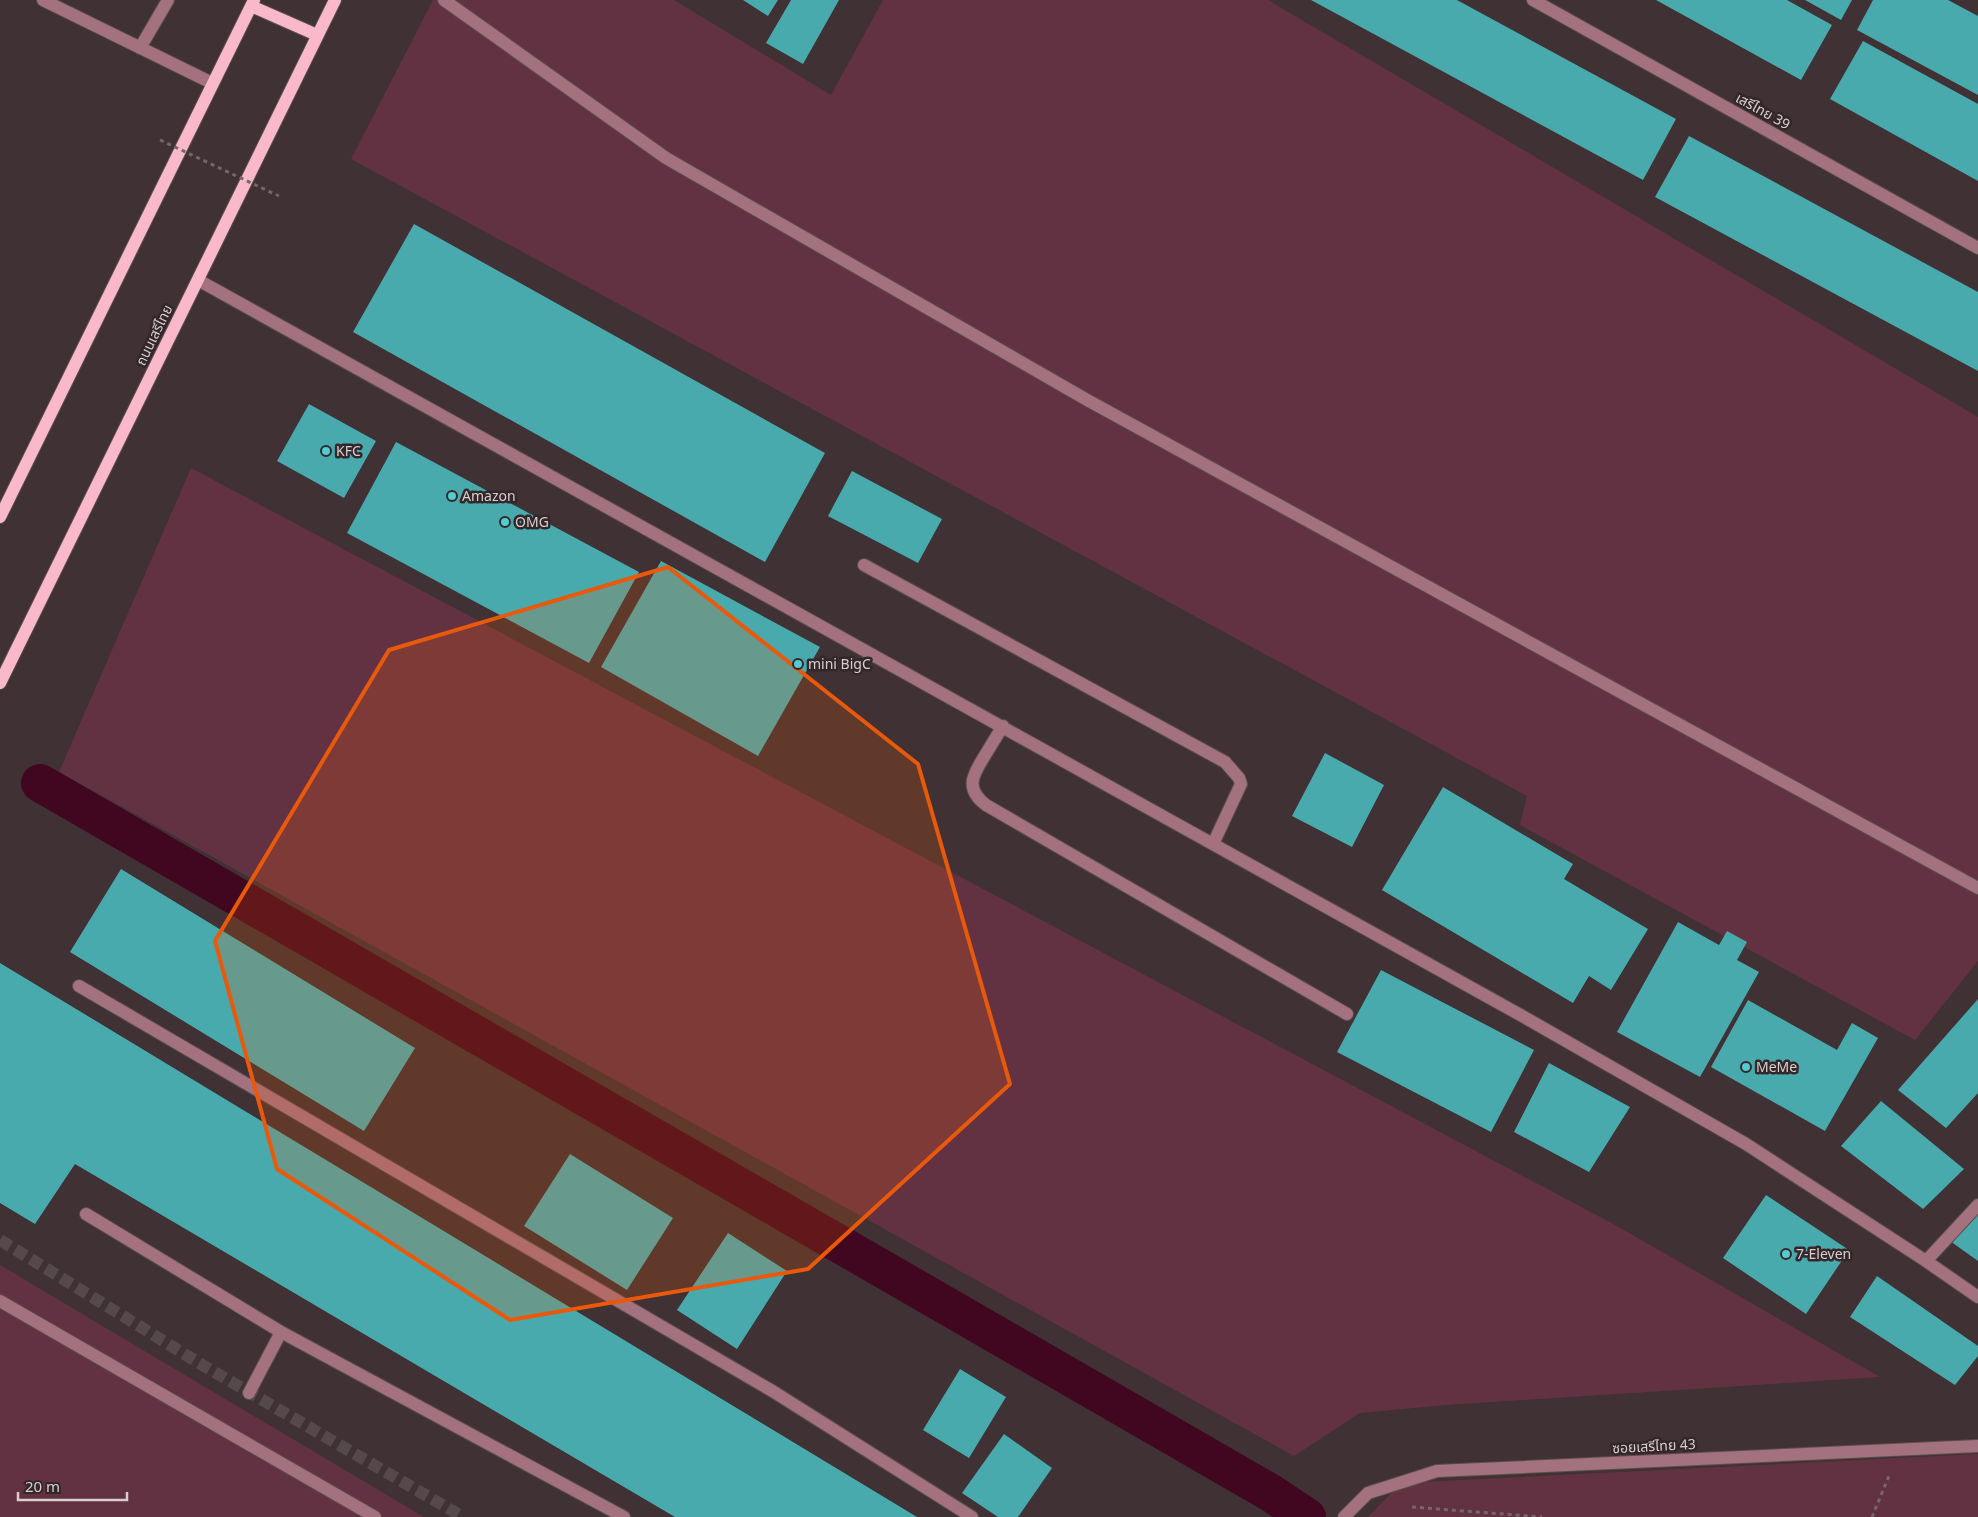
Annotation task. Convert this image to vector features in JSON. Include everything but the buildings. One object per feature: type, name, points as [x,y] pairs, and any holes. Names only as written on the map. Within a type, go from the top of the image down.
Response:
[{"type":"main road","name":"ถนนเสรีไทย","points":[[0,683],[335,0]]},
{"type":"main road","points":[[2,509],[252,3],[317,35]]},
{"type":"street","points":[[43,0],[212,83]]},
{"type":"street","points":[[140,48],[168,0]]},
{"type":"street","points":[[444,0],[675,163],[1090,401],[1978,888]]},
{"type":"street","name":"เสรีไทย 39","points":[[1533,0],[1978,248]]},
{"type":"street","points":[[198,280],[1515,1012],[1746,1144],[1978,1297]]},
{"type":"street","points":[[864,565],[1226,762],[1240,778],[1241,784],[1213,844]]},
{"type":"street","points":[[1003,726],[973,774],[972,787],[978,799],[1347,1014]]},
{"type":"street","points":[[78,986],[774,1392],[972,1517]]},
{"type":"street","points":[[1926,1261],[1978,1205]]},
{"type":"street","points":[[86,1214],[282,1332],[624,1517]]},
{"type":"street","points":[[0,1301],[375,1517]]},
{"type":"street","points":[[249,1393],[282,1332]]},
{"type":"street","name":"ซอยเสรีไทย 43","points":[[1344,1517],[1368,1492],[1437,1471],[1978,1446]]},
{"type":"path","points":[[160,140],[279,196]]},
{"type":"path","points":[[1872,1517],[1896,1459],[1894,1450]]},
{"type":"path","points":[[1408,1506],[1542,1517]]},
{"type":"highlighted area","points":[[668,567],[918,764],[1010,1084],[808,1269],[510,1320],[277,1169],[215,941],[389,650]]},
{"type":"shaded area","points":[[433,0],[674,0],[831,95],[883,0],[1268,0],[1978,417],[1978,961],[1915,1040],[1520,825],[1527,796],[351,159]]},
{"type":"shaded area","points":[[191,468],[1617,1226],[1880,1377],[1446,1405],[1360,1413],[1294,1456],[59,772]]},
{"type":"shaded area","points":[[0,1265],[424,1517],[0,1517]]},
{"type":"shaded area","points":[[1978,1454],[1978,1517],[1368,1517],[1401,1483]]},
{"type":"waterway","points":[[40,783],[1271,1493],[1307,1517]]},
{"type":"tunnel","points":[[0,1240],[199,1363],[463,1517]]},
{"type":"place","name":"KFC","points":[[326,451]]},
{"type":"place","name":"Amazon","points":[[452,496]]},
{"type":"place","name":"OMG","points":[[505,522]]},
{"type":"place","name":"mini BigC","points":[[798,664]]},
{"type":"place","name":"MeMe","points":[[1746,1067]]},
{"type":"place","name":"7-Eleven","points":[[1786,1254]]}]
